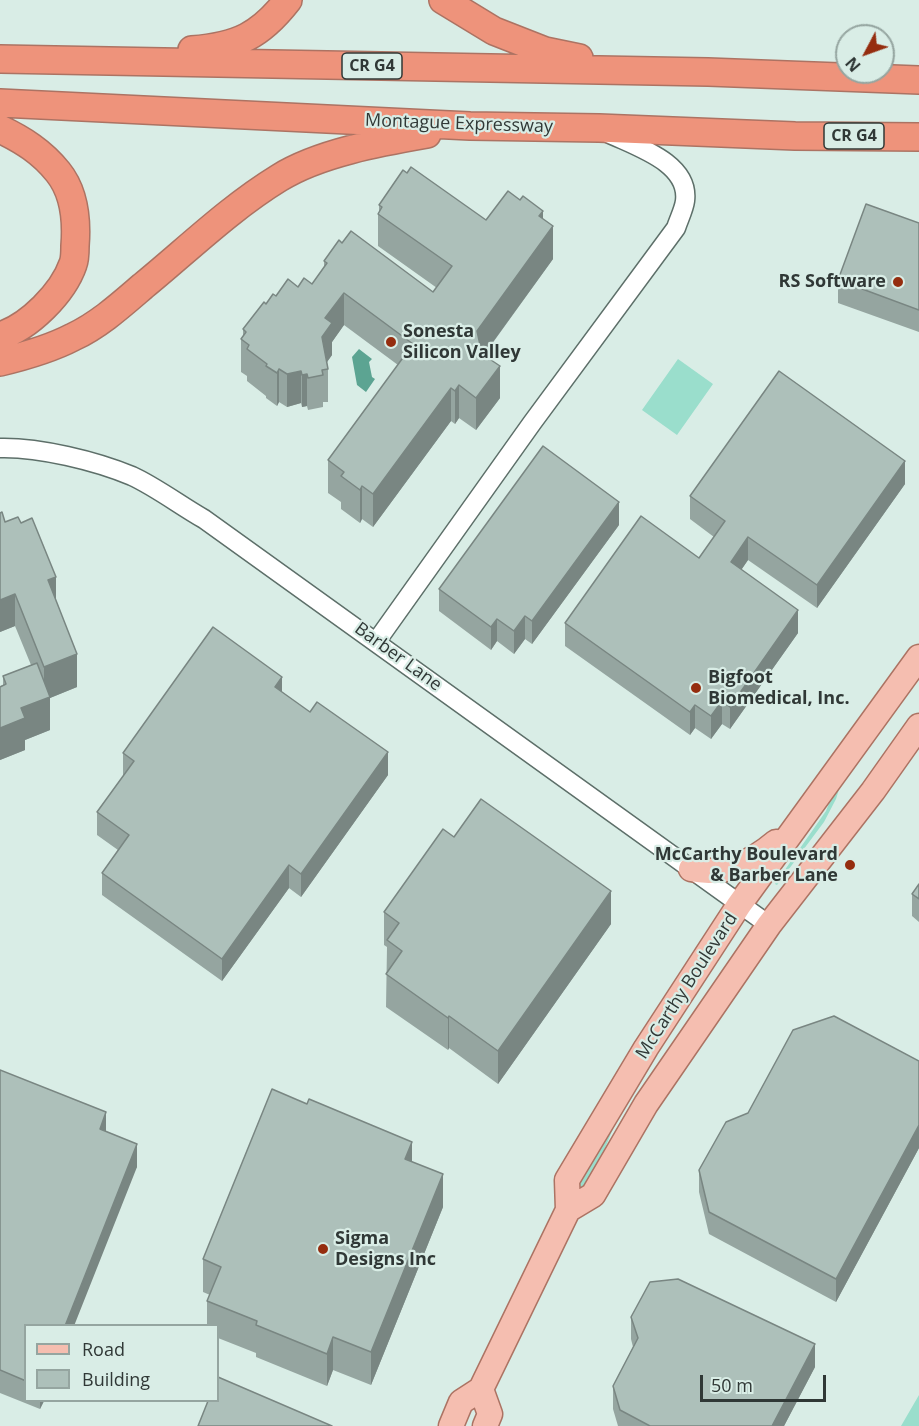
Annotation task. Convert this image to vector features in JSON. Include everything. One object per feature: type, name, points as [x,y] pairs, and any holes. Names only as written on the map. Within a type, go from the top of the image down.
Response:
[{"type":"highway","points":[[36,60],[223,47],[245,39],[273,20],[288,0]]},
{"type":"highway","points":[[443,0],[494,31],[545,51],[596,61],[708,72]]},
{"type":"highway","name":"CR G4","points":[[0,59],[708,72],[919,80]]},
{"type":"highway","points":[[0,336],[31,320],[55,296],[74,264],[77,227],[74,204],[60,173],[2,112]]},
{"type":"highway","name":"Montague Expressway","points":[[2,112],[599,128],[795,136],[919,137]]},
{"type":"highway","points":[[0,362],[36,353],[75,337],[110,314],[241,205],[280,177],[322,159],[362,147],[470,126]]},
{"type":"main road","name":"McCarthy Boulevard","points":[[451,1426],[461,1402],[481,1389],[568,1210],[567,1180],[620,1089],[739,905],[919,657]]},
{"type":"main road","name":"McCarthy Boulevard","points":[[568,1210],[593,1195],[646,1104],[769,926],[854,816],[919,726]]},
{"type":"main road","points":[[691,869],[707,873],[732,869],[762,854],[795,828]]},
{"type":"main road","points":[[481,1389],[490,1414],[485,1426]]},
{"type":"street","points":[[376,642],[531,423],[676,228],[686,200],[682,178],[666,161],[599,128]]},
{"type":"street","name":"Barber Lane","points":[[0,448],[56,454],[132,477],[204,519],[769,926]]},
{"type":"shaded area","points":[[359,349],[372,359],[369,362],[372,377],[375,379],[366,392],[357,385],[352,357]]},
{"type":"shaded area","points":[[678,359],[713,384],[677,435],[642,410]]},
{"type":"shaded area","points":[[837,783],[840,786],[836,799],[824,822],[777,885],[775,884],[826,811]]},
{"type":"shaded area","points":[[624,1102],[601,1158],[581,1191],[572,1184]]},
{"type":"shaded area","points":[[919,1395],[919,1426],[901,1426]]},
{"type":"building","points":[[411,167],[486,220],[508,191],[520,200],[523,196],[543,211],[539,216],[553,226],[477,331],[482,354],[500,366],[476,398],[459,385],[455,391],[451,388],[373,494],[362,486],[360,490],[341,476],[344,472],[328,460],[413,344],[344,293],[325,318],[332,323],[322,337],[328,369],[322,370],[323,375],[308,378],[307,374],[302,375],[301,371],[287,374],[279,369],[277,373],[247,349],[249,345],[241,339],[246,332],[243,329],[264,302],[266,304],[273,294],[276,296],[288,279],[298,287],[304,278],[312,284],[327,263],[324,261],[339,240],[342,243],[351,231],[433,292],[452,266],[378,214],[382,207],[379,205],[403,170],[407,173]]},
{"type":"building","points":[[866,204],[919,223],[919,310],[838,280]]},
{"type":"building","points":[[779,371],[905,461],[817,585],[748,537],[731,562],[798,610],[730,707],[722,701],[711,716],[695,705],[690,712],[565,623],[641,516],[699,558],[725,521],[690,496]]},
{"type":"building","points":[[543,446],[619,502],[532,621],[525,616],[514,631],[497,619],[491,627],[439,589]]},
{"type":"building","points":[[2,512],[5,522],[18,517],[21,523],[32,518],[56,577],[48,580],[77,654],[44,667],[15,594],[0,600],[0,513]]},
{"type":"building","points":[[213,627],[282,677],[275,687],[310,712],[317,702],[388,752],[301,874],[289,865],[222,959],[102,873],[129,835],[97,812],[134,761],[123,753]]},
{"type":"building","points":[[37,663],[50,697],[21,708],[25,718],[0,728],[0,687],[6,684],[3,676]]},
{"type":"building","points":[[481,799],[611,891],[498,1051],[386,974],[402,951],[387,940],[399,923],[384,912],[443,829],[454,837]]},
{"type":"building","points":[[919,884],[919,899],[912,894]]},
{"type":"building","points":[[834,1016],[919,1061],[919,1125],[836,1279],[709,1212],[699,1170],[726,1122],[748,1113],[793,1030]]},
{"type":"building","points":[[0,1070],[106,1112],[100,1129],[137,1144],[66,1324],[24,1324],[24,1380],[0,1370]]},
{"type":"building","name":"Sigma Designs Inc","points":[[272,1089],[307,1104],[309,1099],[412,1142],[405,1159],[443,1174],[371,1352],[333,1337],[327,1354],[256,1325],[257,1321],[207,1301],[221,1267],[203,1259]]},
{"type":"building","points":[[678,1279],[815,1344],[772,1426],[650,1426],[620,1410],[613,1386],[638,1338],[631,1317],[650,1282]]},
{"type":"building","points":[[219,1377],[332,1426],[198,1426],[208,1402],[219,1402]]},
{"type":"place","name":"RS Software","points":[[898,282]]},
{"type":"place","name":"Sonesta Silicon Valley","points":[[391,342]]},
{"type":"place","name":"Bigfoot Biomedical, Inc.","points":[[696,688]]},
{"type":"place","name":"McCarthy Boulevard & Barber Lane","points":[[850,865]]},
{"type":"place","name":"Sigma Designs Inc","points":[[323,1249]]}]
